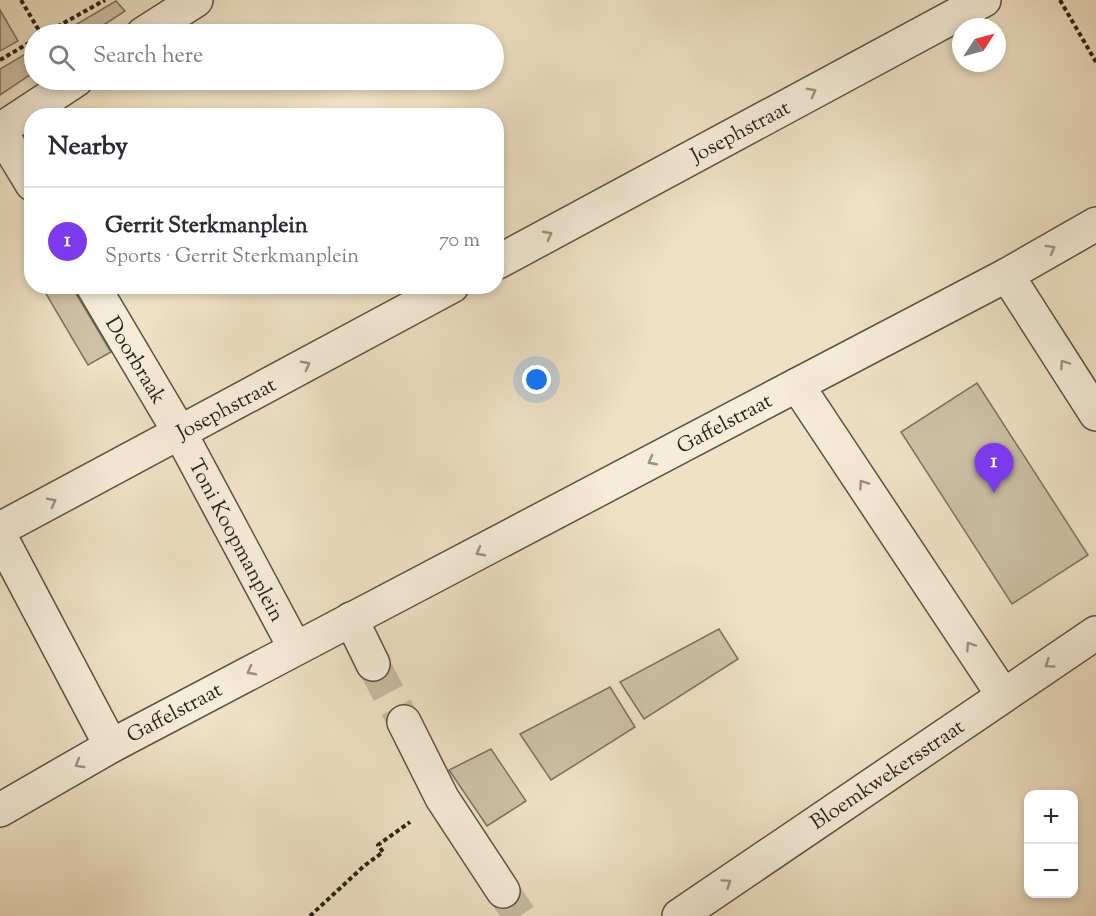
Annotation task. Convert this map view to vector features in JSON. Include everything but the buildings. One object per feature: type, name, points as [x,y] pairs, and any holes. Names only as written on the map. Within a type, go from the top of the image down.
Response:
[{"type":"street","points":[[159,24],[196,0]]},
{"type":"street","name":"Josephstraat","points":[[504,259],[984,0]]},
{"type":"street","points":[[34,108],[61,90]]},
{"type":"street","points":[[24,115],[0,131],[24,171]]},
{"type":"street","name":"Gaffelstraat","points":[[0,810],[111,746],[1007,275],[1096,224]]},
{"type":"street","points":[[1007,275],[1096,414]]},
{"type":"street","name":"Doorbraak","points":[[98,294],[180,433]]},
{"type":"street","name":"Josephstraat","points":[[0,529],[437,294]]},
{"type":"street","points":[[797,385],[1003,695]]},
{"type":"street","name":"Toni Koopmanplein","points":[[180,433],[295,648]]},
{"type":"street","points":[[0,536],[111,746]]},
{"type":"street","points":[[351,620],[373,664]]},
{"type":"street","name":"Bloemkwekersstraat","points":[[679,916],[1096,633]]},
{"type":"street","points":[[404,723],[442,798],[503,891]]},
{"type":"path","points":[[21,0],[37,24]]},
{"type":"path","points":[[61,24],[105,0]]},
{"type":"path","points":[[1060,0],[1096,62]]},
{"type":"path","points":[[0,60],[24,46]]},
{"type":"path","points":[[310,916],[364,866],[383,852],[378,845],[442,798]]},
{"type":"shaded area","points":[[116,1],[125,11],[105,24],[77,24]]},
{"type":"shaded area","points":[[0,10],[18,41],[0,51]]},
{"type":"shaded area","points":[[24,55],[24,79],[0,95],[0,69]]},
{"type":"shaded area","points":[[46,294],[76,294],[111,352],[88,365]]},
{"type":"shaded area","points":[[977,383],[1088,555],[1012,604],[901,432]]},
{"type":"shaded area","points":[[719,629],[738,659],[644,719],[620,682]]},
{"type":"shaded area","points":[[610,687],[635,727],[551,780],[520,734]]},
{"type":"shaded area","points":[[491,749],[526,801],[487,826],[449,770]]},
{"type":"tunnel","points":[[373,664],[404,722]]},
{"type":"tunnel","points":[[503,891],[520,916]]},
{"type":"place","name":"Gerrit Sterkmanplein","points":[[994,493]]}]
